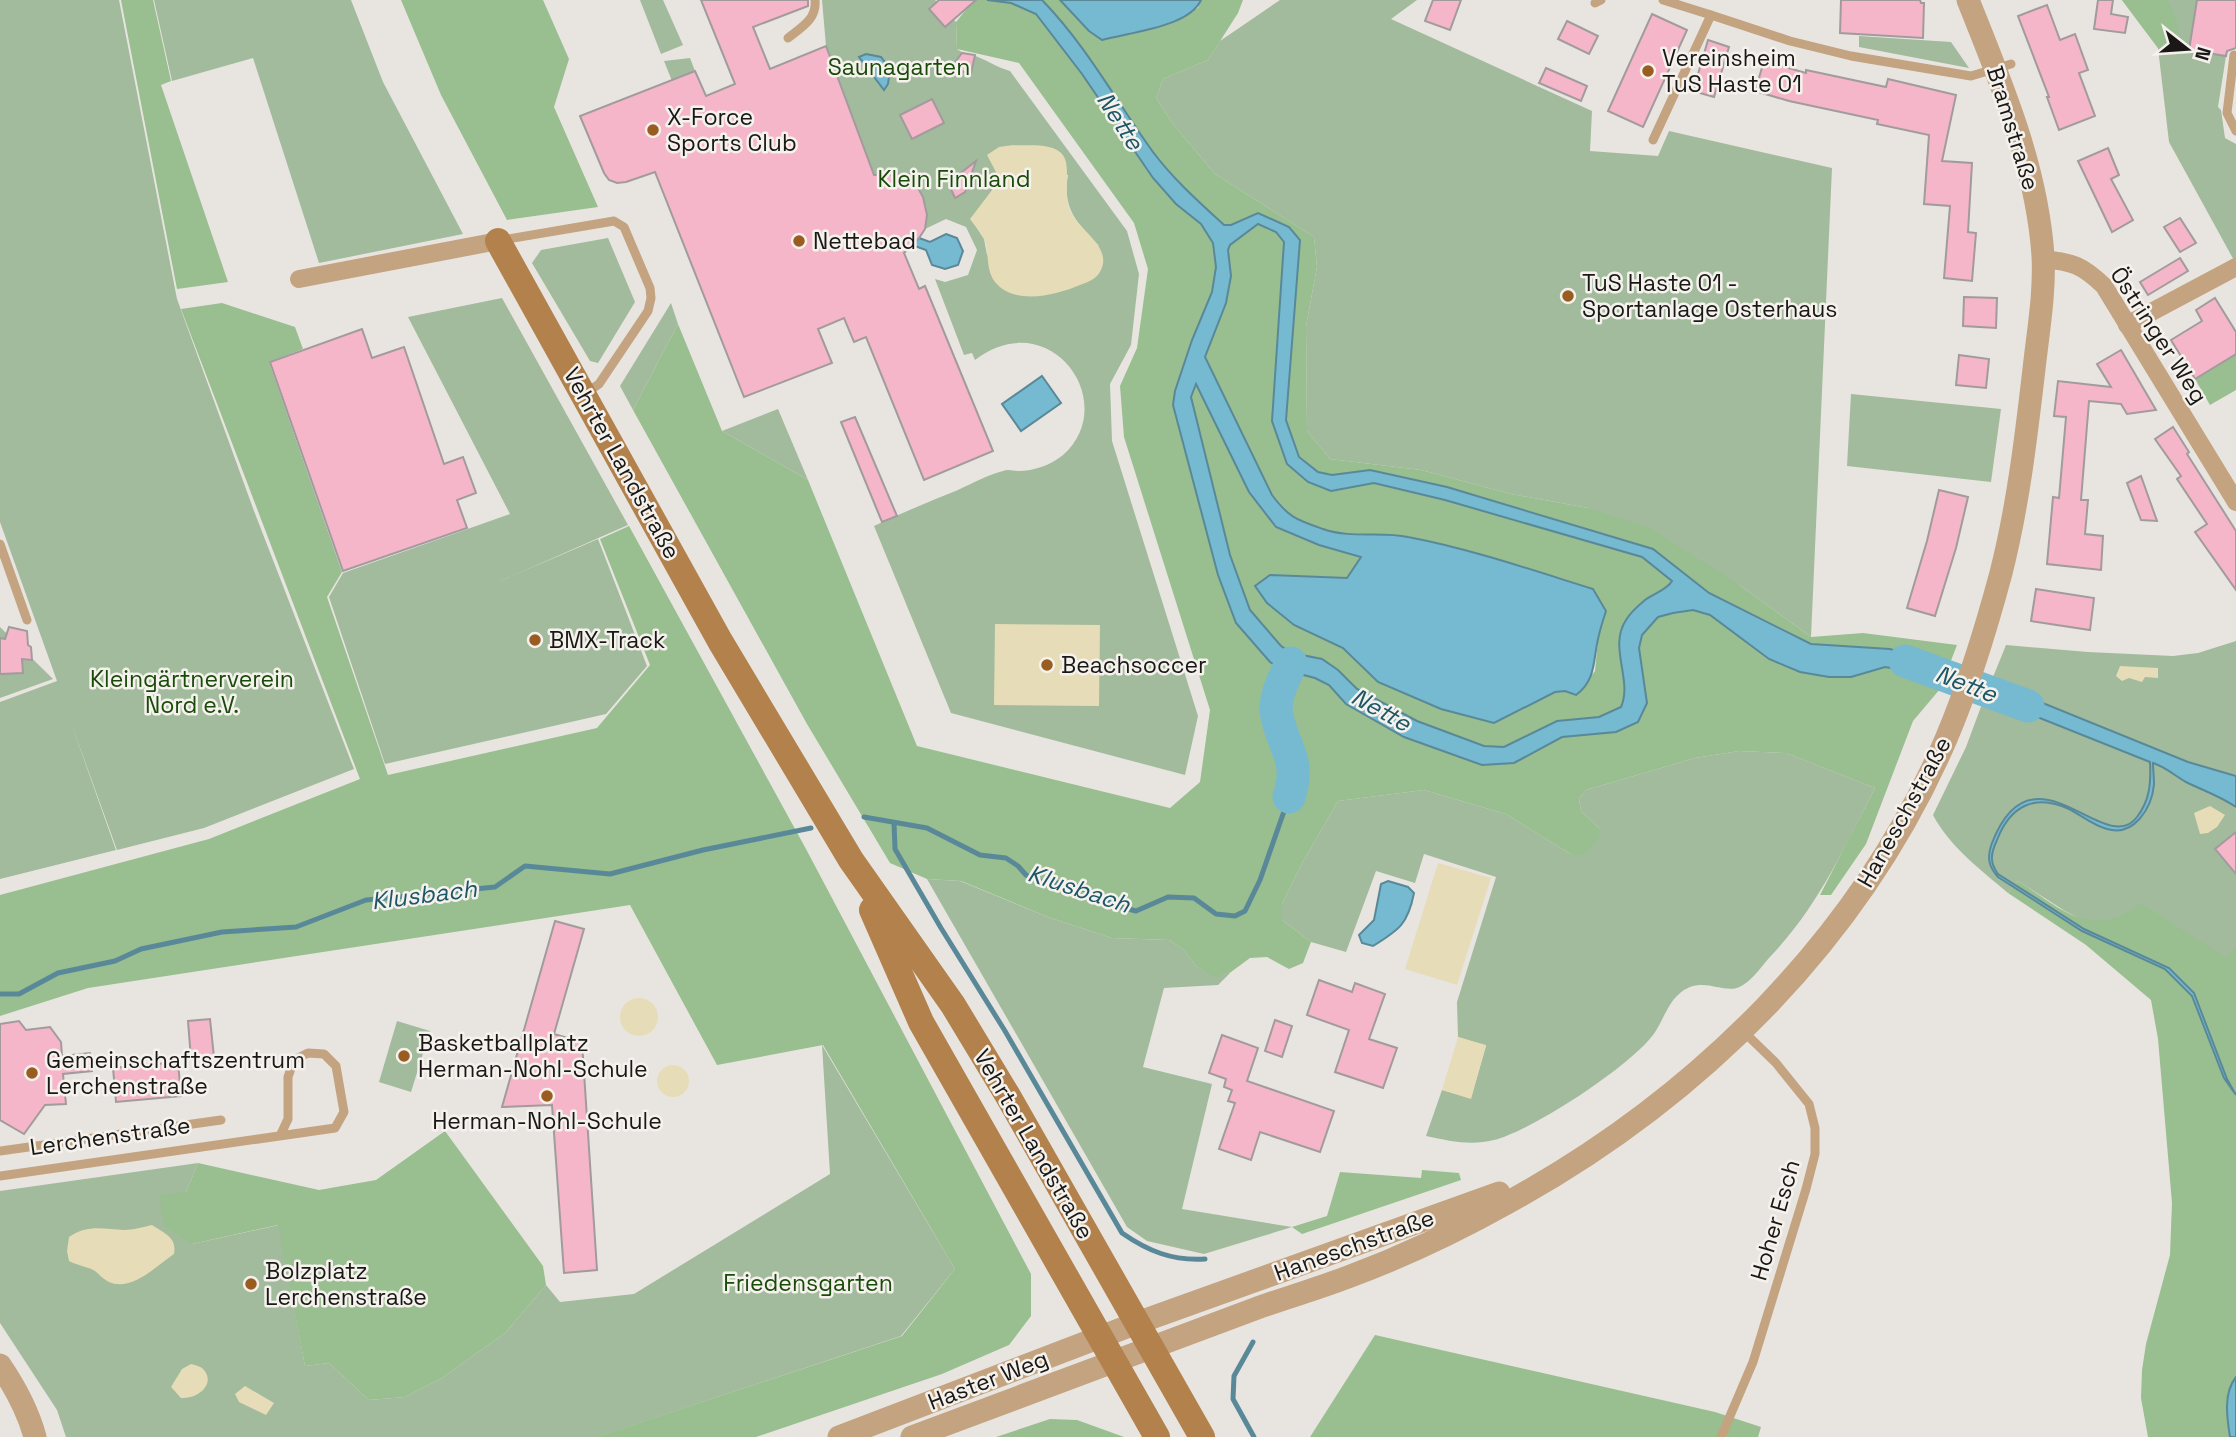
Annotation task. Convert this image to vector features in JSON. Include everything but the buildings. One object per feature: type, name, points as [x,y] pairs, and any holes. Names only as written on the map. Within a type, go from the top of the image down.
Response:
[{"type":"main road","name":"Vehrter Landstraße","points":[[498,241],[720,641],[850,860],[953,1005],[1202,1437]]},
{"type":"main road","name":"Vehrter Landstraße","points":[[850,860],[921,1022],[1157,1437]]},
{"type":"street","name":"Bramstraße","points":[[1968,0],[2004,67],[2028,168],[2043,259]]},
{"type":"street","points":[[299,279],[498,241]]},
{"type":"street","name":"Östringer Weg","points":[[2043,259],[2074,262],[2104,286],[2236,502]]},
{"type":"street","name":"Haneschstraße","points":[[1152,1349],[1354,1275],[1507,1203],[1570,1165],[1663,1100],[1744,1031],[1794,978],[1835,928],[1878,865],[1927,778],[1973,669],[2007,551],[2022,469],[2043,259]]},
{"type":"street","points":[[2127,324],[2236,267]]},
{"type":"street","name":"Haneschstraße","points":[[1137,1323],[1570,1165]]},
{"type":"street","name":"Haster Weg","points":[[839,1437],[1137,1323]]},
{"type":"street","name":"Haster Weg","points":[[912,1437],[1152,1349]]},
{"type":"street","points":[[0,1365],[11,1381],[35,1437]]},
{"type":"lane","points":[[789,38],[810,22],[816,6],[815,0]]},
{"type":"lane","points":[[1663,0],[1790,41],[1851,56],[1971,76],[2004,67]]},
{"type":"lane","points":[[1653,140],[1711,15]]},
{"type":"lane","points":[[2234,55],[2227,113],[2236,131]]},
{"type":"lane","points":[[498,241],[614,221],[624,227],[650,288],[648,311],[599,384],[584,394]]},
{"type":"lane","points":[[0,544],[27,620]]},
{"type":"lane","name":"Hoher Esch","points":[[1721,1437],[1754,1362],[1815,1154],[1815,1128],[1809,1104],[1776,1063],[1744,1031]]},
{"type":"lane","points":[[0,1176],[280,1136],[335,1128],[344,1112],[336,1066],[324,1054],[308,1052],[294,1060],[288,1077],[288,1119],[280,1136]]},
{"type":"lane","name":"Lerchenstraße","points":[[0,1151],[221,1120]]},
{"type":"green space","name":"Kleingärtnerverein Nord e.V.","points":[[0,0],[119,0],[177,299],[254,511],[354,769],[204,828],[117,850],[70,720],[116,850],[0,879],[0,702],[57,681],[0,522]]},
{"type":"green space","points":[[121,0],[153,0],[171,81],[161,85],[228,282],[177,289]]},
{"type":"green space","points":[[154,0],[351,0],[383,82],[463,234],[319,263],[253,58],[172,81]]},
{"type":"green space","points":[[401,0],[543,0],[569,59],[554,107],[598,207],[507,220],[441,95]]},
{"type":"green space","points":[[640,0],[663,0],[683,45],[661,54]]},
{"type":"green space","points":[[822,0],[935,0],[956,22],[957,49],[1010,71],[1127,231],[1139,274],[1131,345],[1110,384],[1112,441],[1198,716],[1185,775],[951,713],[874,526],[991,475],[1007,470],[1036,469],[1058,459],[1079,433],[1085,410],[1081,387],[1069,366],[1051,351],[1028,343],[1002,346],[975,360],[972,353],[964,355],[935,279],[945,282],[968,275],[977,250],[966,227],[946,219],[925,229],[924,200],[915,184],[908,179],[889,175],[878,185],[826,46]],"holes":[[[997,174],[1068,175],[1069,206],[1078,222],[1099,246],[987,255],[984,239],[971,219],[996,185]]]},
{"type":"green space","points":[[963,0],[1060,0],[1089,31],[1102,40],[1198,8],[1201,0],[1243,0],[1238,13],[1208,60],[1163,79],[1156,98],[1173,124],[1215,174],[1314,237],[1317,267],[1306,326],[1307,431],[1330,459],[1421,470],[1511,494],[1588,508],[1650,528],[1741,586],[1811,637],[1863,633],[1957,645],[1940,689],[1913,721],[1866,844],[1831,895],[1820,895],[1875,788],[1786,753],[1739,751],[1695,758],[1586,790],[1579,799],[1581,811],[1599,828],[1599,838],[1583,855],[1572,855],[1506,814],[1424,790],[1338,801],[1282,904],[1282,920],[1311,942],[1303,963],[1289,969],[1267,957],[1250,958],[1231,972],[1214,977],[1196,966],[1184,950],[1169,940],[1112,938],[1048,917],[961,881],[927,879],[890,863],[807,724],[633,410],[678,324],[722,431],[808,480],[917,746],[1170,808],[1200,782],[1210,710],[1124,437],[1120,386],[1137,348],[1148,269],[1134,223],[1019,63],[957,49],[956,22],[969,6]],"holes":[[[1369,536],[1606,611],[1598,640],[1595,671],[1576,695],[1565,691],[1555,692],[1494,723],[1378,682],[1343,648],[1267,603],[1255,587],[1270,575],[1348,578],[1359,564]]]},
{"type":"green space","name":"TuS Haste 01 - Sportanlage Osterhaus","points":[[1280,0],[1417,0],[1391,19],[1592,111],[1590,151],[1658,156],[1669,131],[1832,168],[1811,637],[1741,586],[1588,508],[1511,494],[1421,470],[1330,459],[1307,431],[1306,326],[1317,267],[1314,237],[1215,174],[1173,124],[1156,98],[1163,79],[1208,60],[1220,41]]},
{"type":"green space","points":[[2122,0],[2197,0],[2189,50],[2226,56],[2218,107],[2221,110],[2225,138],[2236,144],[2236,264],[2169,142],[2158,48]]},
{"type":"green space","points":[[2122,0],[2167,0],[2178,28],[2171,46],[2158,48]]},
{"type":"green space","points":[[1859,36],[1951,42],[1969,68],[1859,47]]},
{"type":"green space","points":[[690,58],[695,71],[672,81],[664,61]]},
{"type":"green space","points":[[608,238],[635,302],[598,363],[590,361],[532,263],[541,250]]},
{"type":"green space","points":[[502,298],[628,525],[496,583],[598,539],[647,666],[606,714],[385,764],[329,597],[343,573],[510,514],[408,317]]},
{"type":"green space","points":[[222,303],[295,327],[303,349],[269,362],[342,572],[327,597],[388,775],[597,728],[650,665],[600,539],[629,526],[806,849],[1031,1274],[1031,1316],[1009,1345],[942,1374],[756,1437],[596,1437],[902,1336],[955,1269],[823,1045],[717,1065],[630,905],[88,988],[0,1016],[0,895],[209,839],[360,779],[181,309]]},
{"type":"green space","points":[[671,303],[678,324],[633,410],[620,386]]},
{"type":"green space","points":[[2236,354],[2236,390],[2210,405],[2195,379]]},
{"type":"green space","points":[[1851,394],[2001,409],[1991,482],[1847,466]]},
{"type":"green space","points":[[778,409],[808,480],[722,431]]},
{"type":"green space","points":[[0,627],[53,679],[0,698]]},
{"type":"green space","points":[[2236,641],[2236,776],[2188,762],[1991,682],[2006,645],[2173,656],[2198,653]]},
{"type":"green space","points":[[1985,696],[2167,768],[2186,782],[2228,801],[2236,795],[2236,957],[2203,982],[2065,911],[2018,881],[2008,893],[1957,847],[1933,815],[1966,747]]},
{"type":"green space","points":[[1739,751],[1786,753],[1875,788],[1816,898],[1786,939],[1743,985],[1729,989],[1704,985],[1687,988],[1671,1004],[1653,1035],[1624,1064],[1579,1096],[1532,1124],[1494,1140],[1477,1143],[1426,1136],[1442,1090],[1471,1098],[1486,1046],[1458,1037],[1457,1002],[1496,877],[1424,854],[1415,883],[1376,871],[1346,952],[1311,942],[1282,920],[1282,904],[1338,801],[1424,790],[1506,814],[1572,855],[1599,828],[1581,811],[1579,799],[1586,790],[1695,758]]},
{"type":"green space","points":[[927,879],[960,881],[1048,917],[1112,938],[1169,940],[1184,950],[1196,966],[1214,976],[1231,972],[1218,985],[1164,988],[1143,1067],[1212,1084],[1182,1209],[1292,1227],[1204,1254],[1147,1241],[1127,1227]]},
{"type":"green space","points":[[2018,881],[2063,911],[2078,917],[2092,921],[2107,920],[2141,903],[2226,958],[2236,946],[2236,1437],[2148,1437],[2141,1398],[2142,1370],[2146,1344],[2170,1255],[2172,1203],[2158,1039],[2151,1000],[2086,945],[2008,893]]},
{"type":"green space","name":"Basketballplatz Herman-Nohl-Schule","points":[[397,1021],[430,1031],[411,1092],[379,1082]]},
{"type":"green space","name":"Friedensgarten","points":[[822,1045],[955,1269],[901,1336],[597,1437],[66,1437],[57,1410],[0,1323],[0,1191],[198,1163],[186,1192],[192,1244],[279,1225],[305,1366],[329,1363],[369,1400],[405,1397],[442,1378],[505,1333],[546,1285],[560,1302],[634,1294],[830,1174]]},
{"type":"green space","points":[[445,1131],[543,1266],[546,1285],[505,1333],[442,1378],[405,1397],[369,1400],[329,1363],[305,1366],[278,1225],[192,1244],[164,1226],[159,1195],[186,1192],[198,1163],[319,1190],[376,1180]]},
{"type":"green space","points":[[1422,1170],[1459,1173],[1461,1180],[1302,1234],[1292,1227],[1327,1216],[1340,1172],[1421,1178]]},
{"type":"green space","points":[[1375,1335],[1715,1412],[1761,1427],[1758,1437],[1310,1437]]},
{"type":"green space","points":[[1050,1419],[1077,1420],[1124,1437],[996,1437]]},
{"type":"sand","points":[[999,147],[1050,147],[1064,157],[1071,212],[1102,254],[1101,270],[1092,280],[1048,295],[1024,296],[1003,289],[992,278],[985,241],[970,219],[996,185],[997,174],[987,155]]},
{"type":"sand","name":"Beachsoccer","points":[[995,624],[1100,625],[1099,706],[994,705]]},
{"type":"sand","points":[[2120,666],[2158,668],[2158,678],[2145,677],[2142,682],[2129,678],[2122,681],[2116,676]]},
{"type":"sand","points":[[2210,806],[2225,815],[2217,827],[2208,833],[2200,834],[2194,813]]},
{"type":"sand","points":[[1438,863],[1491,878],[1457,985],[1405,969]]},
{"type":"sand","points":[[639,998],[653,1003],[658,1017],[653,1031],[639,1036],[625,1031],[620,1017],[625,1003]]},
{"type":"sand","points":[[1458,1037],[1486,1045],[1471,1099],[1442,1090]]},
{"type":"sand","points":[[673,1065],[685,1069],[689,1081],[685,1093],[673,1097],[661,1093],[657,1081],[661,1069]]},
{"type":"sand","points":[[152,1225],[172,1240],[174,1254],[135,1281],[126,1284],[109,1282],[93,1270],[69,1261],[69,1237],[82,1230],[127,1230]]},
{"type":"sand","points":[[191,1364],[202,1368],[206,1373],[207,1384],[200,1393],[181,1398],[171,1387],[182,1369]]},
{"type":"sand","points":[[245,1386],[274,1403],[266,1415],[239,1402],[235,1394]]},
{"type":"water","points":[[987,0],[1042,0],[1087,54],[1161,162],[1224,225],[1231,225],[1258,213],[1289,227],[1300,240],[1286,420],[1299,457],[1318,472],[1332,475],[1370,470],[1447,487],[1653,549],[1709,593],[1811,644],[1890,649],[1949,667],[1942,684],[1885,667],[1851,677],[1829,677],[1800,672],[1769,659],[1710,615],[1693,610],[1673,613],[1658,617],[1642,635],[1639,648],[1647,703],[1638,722],[1616,732],[1562,737],[1514,763],[1482,765],[1404,737],[1346,704],[1329,685],[1315,678],[1284,670],[1270,662],[1236,623],[1218,575],[1173,405],[1192,340],[1212,292],[1216,267],[1213,243],[1201,224],[1176,204],[1153,178],[1082,74],[1036,14],[1011,3]],"holes":[[[1258,224],[1276,232],[1284,242],[1272,421],[1287,464],[1308,482],[1331,491],[1374,483],[1445,500],[1642,557],[1672,581],[1635,609],[1621,630],[1619,641],[1624,686],[1621,707],[1599,717],[1557,721],[1504,747],[1484,746],[1417,721],[1357,689],[1322,659],[1292,653],[1281,646],[1250,610],[1230,555],[1191,397],[1196,384],[1249,492],[1276,527],[1319,545],[1361,557],[1347,578],[1270,575],[1255,586],[1267,603],[1294,625],[1343,648],[1378,682],[1441,709],[1494,723],[1555,692],[1565,691],[1576,695],[1587,683],[1593,670],[1606,611],[1593,589],[1432,542],[1398,535],[1355,534],[1323,529],[1300,520],[1278,503],[1205,357],[1226,303],[1231,276],[1228,250],[1230,245]]]},
{"type":"water","points":[[1060,0],[1201,0],[1184,17],[1172,22],[1102,40],[1089,31]]},
{"type":"water","points":[[866,54],[881,57],[890,69],[888,84],[884,90],[859,57]]},
{"type":"water","points":[[946,234],[957,238],[963,251],[958,265],[945,269],[932,265],[926,250],[912,245],[919,238],[930,242]]},
{"type":"water","points":[[1042,376],[1061,403],[1021,431],[1002,404]]},
{"type":"water","points":[[1991,682],[2188,762],[2236,776],[2236,807],[2153,763],[2153,793],[2145,811],[2133,825],[2125,829],[2107,829],[2057,804],[2035,803],[2025,806],[2009,819],[2002,828],[1992,857],[1998,874],[2084,929],[2169,968],[2194,993],[2227,1079],[2236,1095],[2224,1078],[2192,996],[2165,969],[2082,931],[1998,877],[1990,865],[1992,843],[2009,814],[2028,801],[2048,800],[2107,824],[2124,826],[2137,817],[2145,804],[2150,784],[2150,762],[1985,696]]},
{"type":"water","points":[[1388,881],[1408,887],[1414,893],[1409,912],[1396,930],[1373,946],[1362,943],[1359,935],[1374,920],[1381,884]]},
{"type":"water","points":[[2236,1377],[2236,1437],[2230,1437],[2228,1398]]},
{"type":"waterway","name":"Nette","points":[[1905,661],[2028,706]]},
{"type":"waterway","name":"Klusbach","points":[[1289,797],[1292,763],[1276,709],[1280,689],[1291,663]]},
{"type":"waterway","name":"Klusbach","points":[[864,817],[927,828],[980,855],[1006,858],[1026,875],[1042,882],[1073,884],[1117,906],[1136,911],[1168,897],[1194,898],[1216,914],[1235,916],[1245,911],[1260,880],[1289,797]]},
{"type":"waterway","points":[[894,823],[895,849],[1122,1233],[1161,1254],[1205,1259]]},
{"type":"waterway","name":"Klusbach","points":[[0,994],[19,994],[58,973],[115,961],[141,949],[222,932],[296,927],[366,900],[495,887],[525,866],[610,874],[703,850],[811,828]]},
{"type":"waterway","points":[[1253,1342],[1234,1376],[1233,1399],[1254,1437]]},
{"type":"place","name":"Vereinsheim TuS Haste 01","points":[[1648,71]]},
{"type":"place","name":"X-Force Sports Club","points":[[653,130]]},
{"type":"place","name":"Nettebad","points":[[799,241]]},
{"type":"place","name":"TuS Haste 01 - Sportanlage Osterhaus","points":[[1568,296]]},
{"type":"place","name":"BMX-Track","points":[[535,640]]},
{"type":"place","name":"Beachsoccer","points":[[1047,665]]},
{"type":"place","name":"Basketballplatz Herman-Nohl-Schule","points":[[404,1056]]},
{"type":"place","name":"Gemeinschaftszentrum Lerchenstraße","points":[[32,1073]]},
{"type":"place","name":"Herman-Nohl-Schule","points":[[547,1096]]},
{"type":"place","name":"Bolzplatz Lerchenstraße","points":[[251,1284]]},
{"type":"park label","name":"Saunagarten","points":[[899,67]]},
{"type":"park label","name":"Klein Finnland","points":[[954,179]]}]
